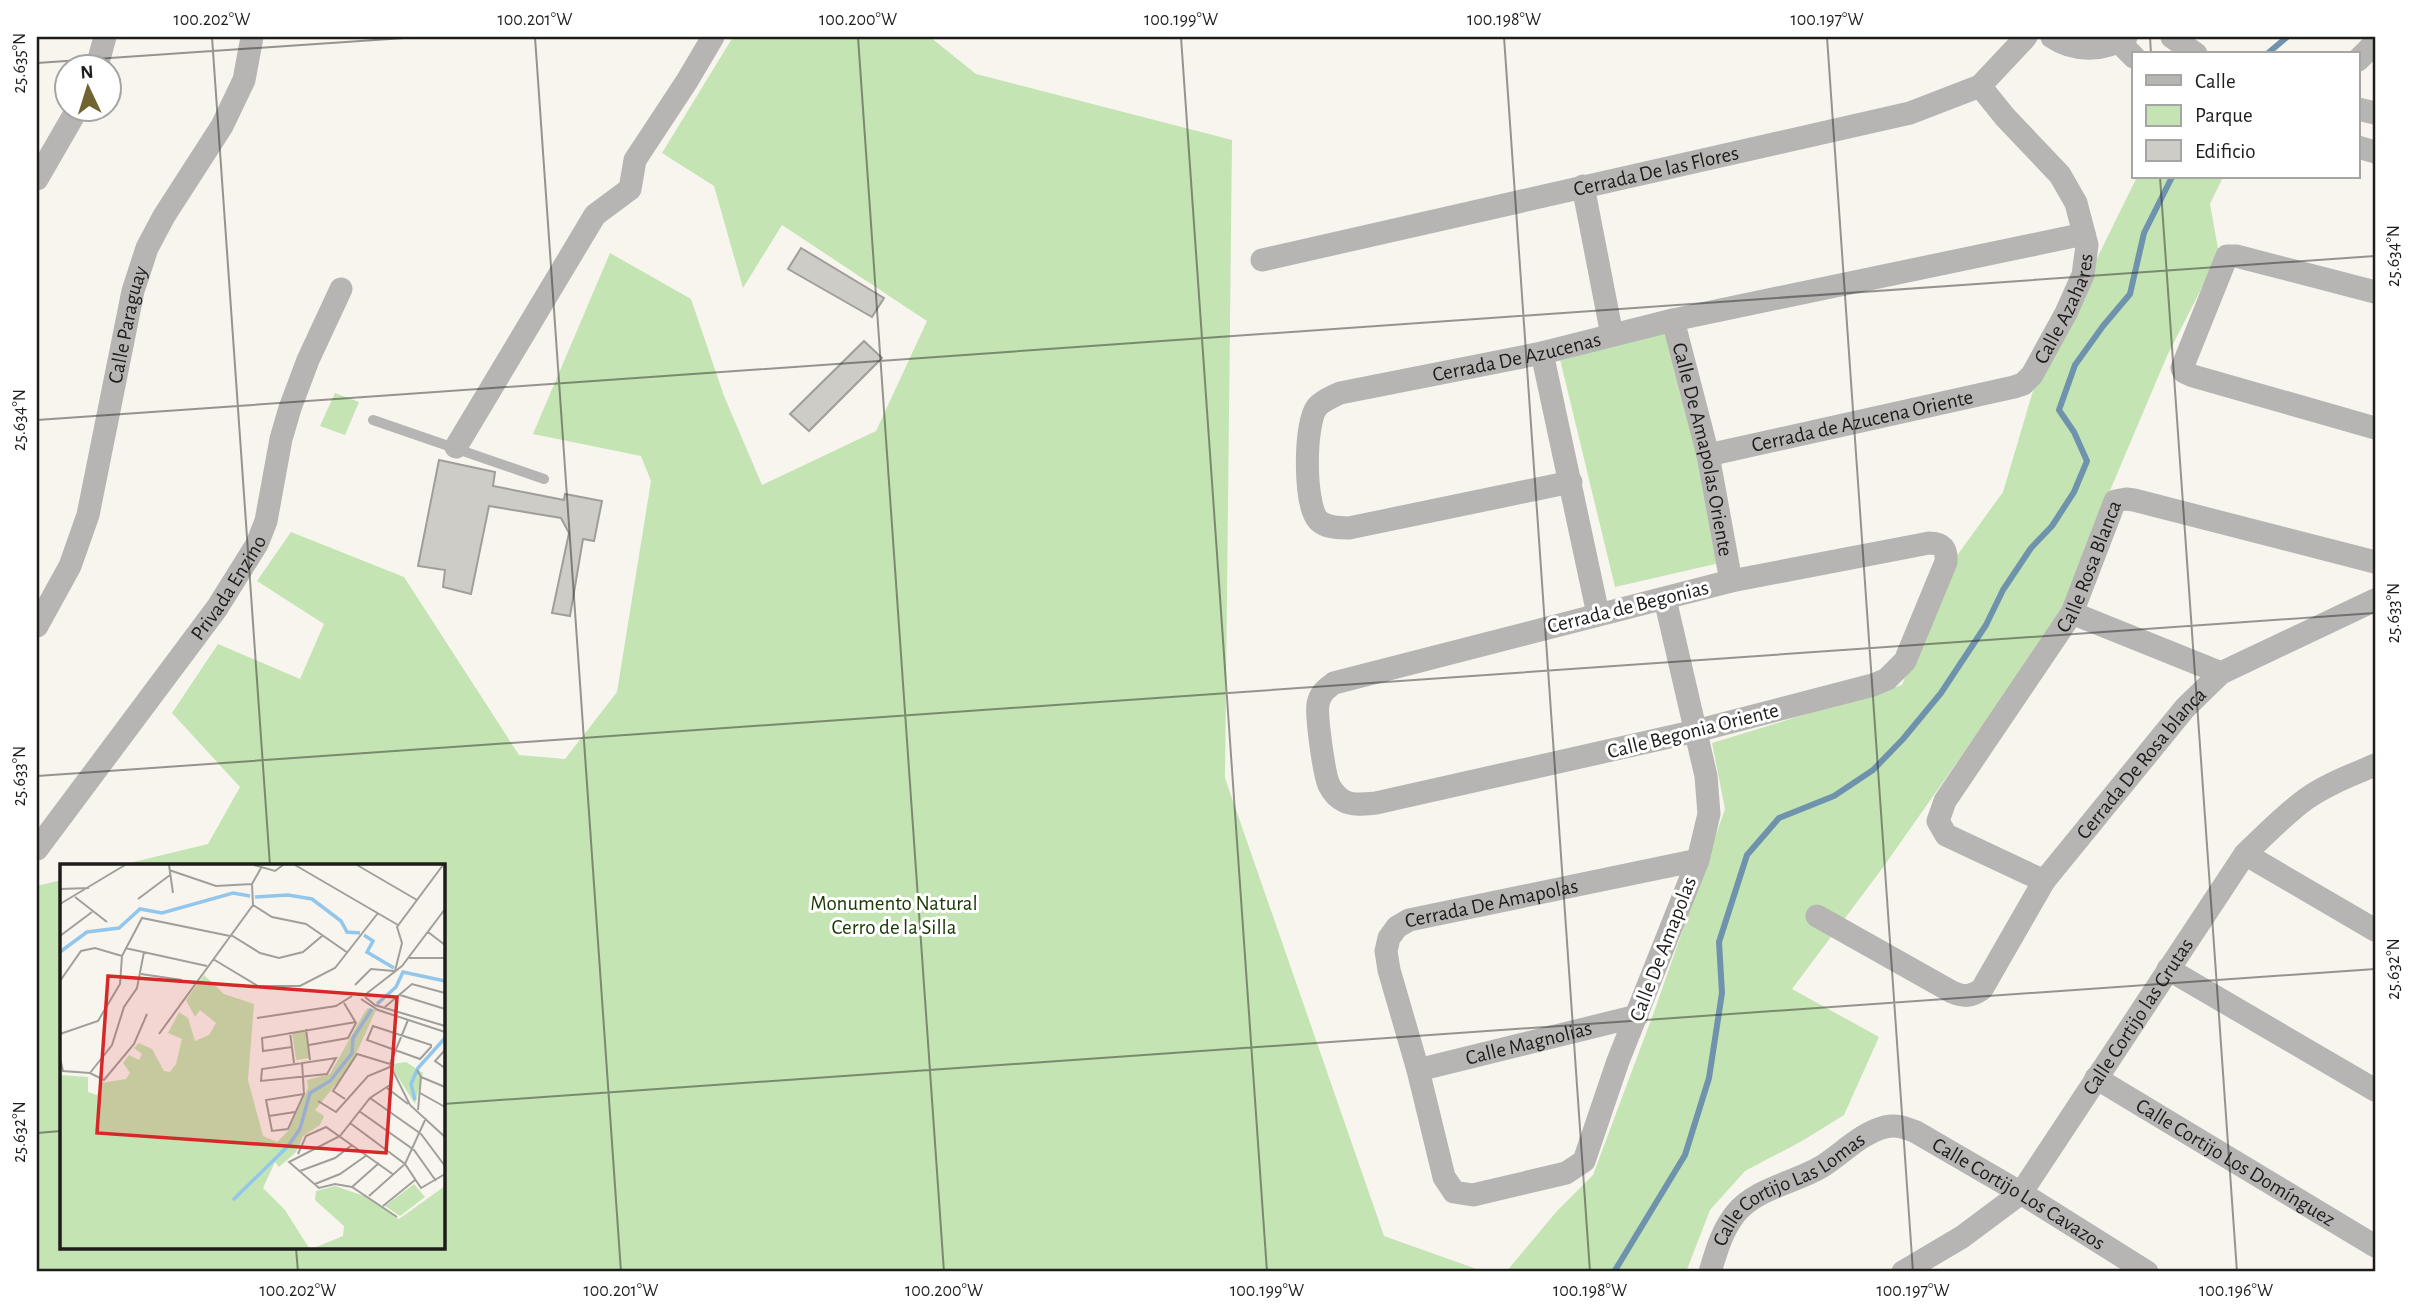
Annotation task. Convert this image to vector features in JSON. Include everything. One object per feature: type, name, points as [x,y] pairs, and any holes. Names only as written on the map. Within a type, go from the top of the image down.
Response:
[{"type":"street","name":"Calle Paraguay","points":[[37,626],[71,566],[88,515],[133,291],[147,247],[222,126],[244,80],[252,37]]},
{"type":"street","points":[[456,447],[596,215],[630,189],[635,160],[713,37]]},
{"type":"street","name":"Cerrada De las Flores","points":[[1262,260],[1910,113],[1980,86],[2026,37]]},
{"type":"street","points":[[2052,37],[2075,47],[2126,45]]},
{"type":"street","points":[[2172,37],[2193,52]]},
{"type":"street","points":[[2360,58],[2375,43]]},
{"type":"street","name":"Calle Azahares","points":[[1980,86],[2005,117],[2060,175],[2076,203],[2087,245],[2083,275],[2072,300],[2032,376],[2014,387]]},
{"type":"street","points":[[37,179],[70,122]]},
{"type":"street","points":[[1583,186],[1612,335]]},
{"type":"street","name":"Cerrada De Azucenas","points":[[1571,482],[1349,528],[1334,527],[1320,522],[1312,510],[1309,497],[1311,420],[1317,408],[1340,393],[1542,353],[1673,320],[2084,233]]},
{"type":"street","points":[[2375,292],[2236,256],[2227,256],[2182,368],[2193,376],[2375,428]]},
{"type":"street","name":"Privada Enzino","points":[[37,849],[217,608],[257,544],[266,521],[281,439],[290,408],[308,360],[341,289]]},
{"type":"street","name":"Calle De Amapolas Oriente","points":[[1673,320],[1708,455],[1731,581]]},
{"type":"street","points":[[1542,353],[1598,614]]},
{"type":"street","name":"Cerrada de Azucena Oriente","points":[[1708,455],[2014,387]]},
{"type":"street","name":"Calle Rosa Blanca","points":[[2044,881],[1946,835],[1938,821],[1945,801],[2072,613],[2115,501],[2126,499],[2375,562]]},
{"type":"street","name":"Cerrada de Begonias","points":[[1344,801],[1328,783],[1317,717],[1318,703],[1323,691],[1334,683],[1731,581],[1917,544],[1938,543]]},
{"type":"street","name":"Calle Begonia Oriente","points":[[1344,801],[1376,803],[1696,732],[1880,682],[1899,670],[1905,661],[1946,562],[1947,553],[1938,543]]},
{"type":"street","name":"Calle De Amapolas","points":[[1454,1192],[1473,1195],[1566,1172],[1584,1161],[1618,1061],[1698,860],[1709,814],[1706,776],[1665,598]]},
{"type":"street","name":"Cerrada De Rosa blanca","points":[[1817,916],[1952,992],[1968,997],[1982,989],[2044,881],[2185,708],[2221,673],[2375,600]]},
{"type":"street","points":[[2072,613],[2221,673]]},
{"type":"street","name":"Calle Cortijo las Grutas","points":[[1903,1272],[1962,1237],[2021,1193],[2245,854],[2308,797],[2345,777],[2375,765]]},
{"type":"street","points":[[2245,854],[2375,930]]},
{"type":"street","name":"Cerrada De Amapolas","points":[[1454,1192],[1444,1177],[1418,1070],[1389,970],[1386,951],[1389,938],[1397,927],[1409,920],[1698,860]]},
{"type":"street","points":[[2168,969],[2375,1090]]},
{"type":"street","name":"Calle Magnolias","points":[[1418,1070],[1637,1016]]},
{"type":"street","name":"Calle Cortijo Los Domínguez","points":[[2096,1078],[2375,1246]]},
{"type":"street","name":"Calle Cortijo Los Cavazos","points":[[1887,1126],[1902,1126],[1916,1132],[2021,1193],[2132,1269]]},
{"type":"street","name":"Calle Cortijo Las Lomas","points":[[1710,1272],[1717,1248],[1737,1212],[1755,1198],[1819,1168],[1872,1132],[1887,1126]]},
{"type":"lane","points":[[373,419],[544,479]]},
{"type":"green space","name":"Monumento Natural Cerro de la Silla","points":[[733,37],[930,37],[976,74],[1232,140],[1225,778],[1384,1236],[1485,1272],[37,1272],[37,886],[60,880],[60,1250],[444,1250],[444,864],[125,864],[208,844],[240,787],[172,713],[218,644],[300,679],[324,624],[257,581],[291,532],[404,577],[519,755],[565,759],[617,692],[651,481],[641,456],[533,434],[610,253],[691,299],[724,396],[762,485],[876,431],[927,321],[782,225],[743,288],[714,186],[662,153]]},
{"type":"green space","points":[[2137,178],[2223,178],[2210,204],[2219,254],[2167,356],[2109,493],[2064,610],[1884,866],[1792,989],[1879,1037],[1844,1115],[1745,1171],[1710,1210],[1686,1272],[1506,1272],[1557,1211],[1593,1175],[1725,809],[1712,743],[1902,685],[1948,568],[2003,492],[2035,384]]},
{"type":"green space","points":[[1669,329],[1724,562],[1615,587],[1559,355]]},
{"type":"green space","points":[[335,393],[359,402],[345,435],[320,426]]},
{"type":"building","points":[[801,248],[884,298],[872,317],[788,269]]},
{"type":"building","points":[[864,341],[882,358],[809,431],[790,414]]},
{"type":"building","points":[[439,460],[495,472],[493,486],[564,500],[565,494],[602,501],[594,541],[583,539],[570,616],[552,613],[569,533],[561,518],[489,506],[471,594],[443,587],[445,570],[418,566]]},
{"type":"waterway","points":[[2269,52],[2287,37]]},
{"type":"waterway","points":[[1614,1272],[1685,1155],[1709,1078],[1722,993],[1719,942],[1747,855],[1779,818],[1834,796],[1873,770],[1903,739],[1941,693],[1986,625],[2003,590],[2031,548],[2052,526],[2074,492],[2087,461],[2074,432],[2059,410],[2075,365],[2130,294],[2144,233],[2172,178]]}]
